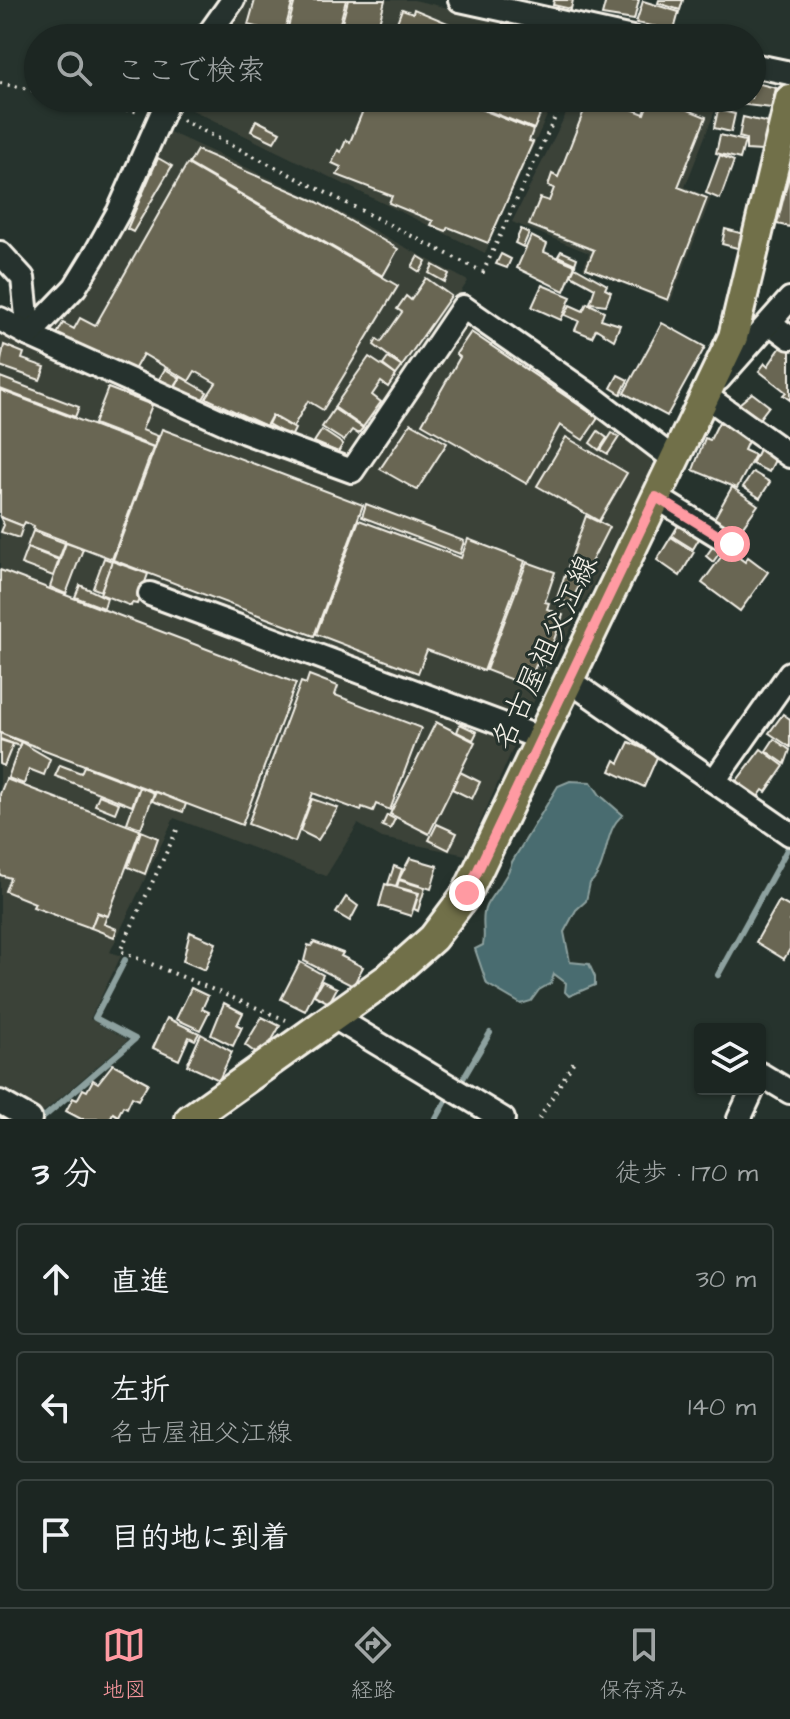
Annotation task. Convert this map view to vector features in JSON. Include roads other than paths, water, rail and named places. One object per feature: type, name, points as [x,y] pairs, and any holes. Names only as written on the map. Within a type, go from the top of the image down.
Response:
[{"type":"main road","name":"名古屋祖父江線","points":[[190,1119],[388,978],[453,916],[500,830],[567,679],[733,337],[790,99]]},
{"type":"street","points":[[216,24],[233,0]]},
{"type":"street","points":[[460,0],[509,5],[580,24]]},
{"type":"street","points":[[766,68],[790,73]]},
{"type":"street","points":[[29,335],[75,287],[94,256],[119,211],[161,112]]},
{"type":"street","points":[[0,253],[23,278],[29,335]]},
{"type":"street","points":[[790,299],[707,393],[790,456]]},
{"type":"street","points":[[0,319],[245,432],[352,471],[463,307],[591,396],[675,460]]},
{"type":"street","points":[[770,323],[790,338]]},
{"type":"street","points":[[656,497],[732,544]]},
{"type":"street","points":[[150,594],[540,738]]},
{"type":"street","points":[[714,781],[790,673]]},
{"type":"street","points":[[567,679],[790,834]]},
{"type":"street","points":[[323,1024],[503,1119]]},
{"type":"street","points":[[766,1078],[790,1092]]},
{"type":"street","points":[[739,1119],[750,1095]]},
{"type":"street","points":[[0,1102],[30,1119]]},
{"type":"water","points":[[570,781],[591,782],[600,795],[623,815],[612,829],[586,901],[576,910],[564,932],[570,962],[589,964],[595,985],[569,996],[565,992],[566,983],[554,974],[551,983],[539,990],[531,1001],[521,1004],[487,984],[475,949],[483,945],[486,906],[558,786]]},
{"type":"waterway","points":[[718,975],[789,846]]},
{"type":"waterway","points":[[44,1117],[135,1039],[95,1018],[125,960]]},
{"type":"waterway","points":[[461,1082],[490,1033]]},
{"type":"waterway","points":[[436,1119],[449,1096]]},
{"type":"waterway","points":[[0,1116],[5,1119]]}]
